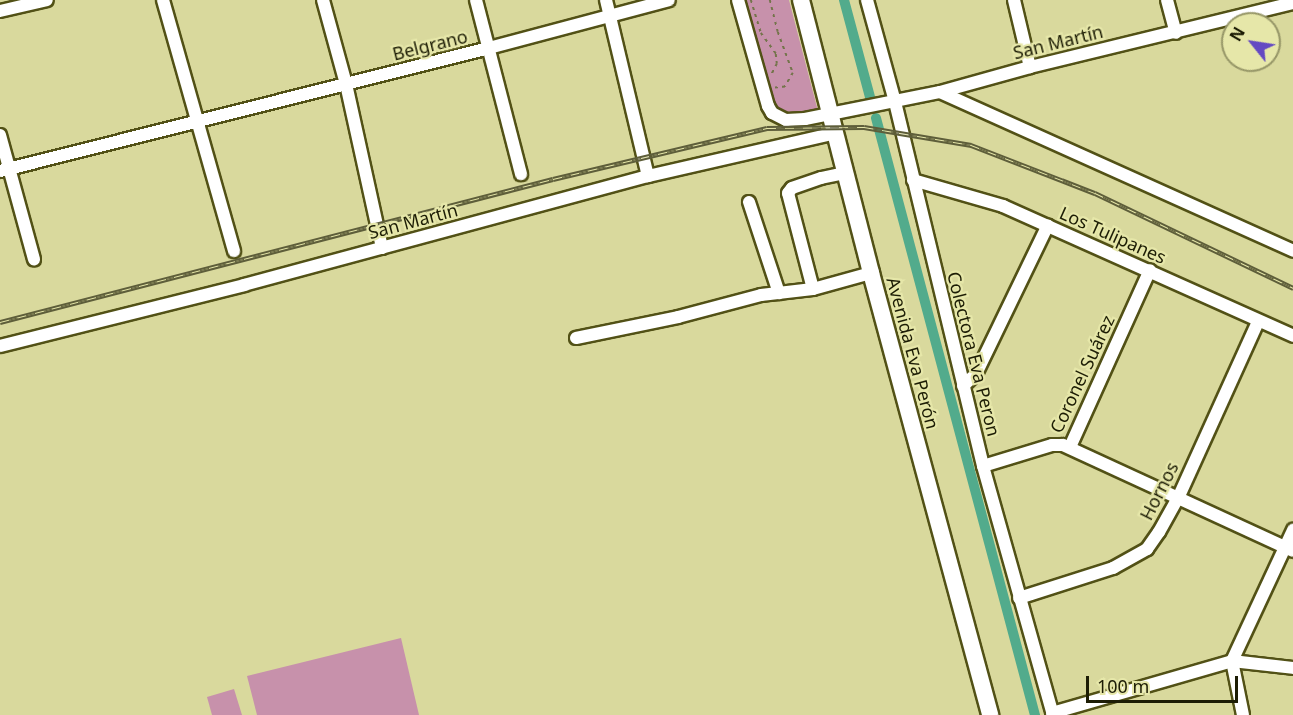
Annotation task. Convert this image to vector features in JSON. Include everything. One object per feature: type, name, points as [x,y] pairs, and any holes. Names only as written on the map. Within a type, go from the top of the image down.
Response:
[{"type":"main road","name":"Avenida Eva Perón","points":[[801,0],[871,273],[990,715]]},
{"type":"street","points":[[0,11],[47,0]]},
{"type":"street","points":[[163,0],[234,251]]},
{"type":"street","points":[[323,0],[346,84],[382,248]]},
{"type":"street","points":[[476,0],[521,174]]},
{"type":"street","points":[[606,0],[648,176]]},
{"type":"street","name":"Belgrano","points":[[5,170],[489,48],[669,0]]},
{"type":"street","name":"San Martín","points":[[738,0],[772,113],[786,120],[831,114],[940,92],[1030,67],[1293,3]]},
{"type":"street","name":"Colectora Eva Peron","points":[[867,0],[896,102],[983,466],[1018,598],[1053,714]]},
{"type":"street","points":[[1014,0],[1030,67]]},
{"type":"street","points":[[1167,0],[1176,33]]},
{"type":"street","points":[[940,92],[1292,248]]},
{"type":"street","name":"San Martín","points":[[0,346],[382,248],[648,176],[836,133]]},
{"type":"street","points":[[0,135],[5,170],[33,259]]},
{"type":"street","points":[[813,289],[788,193],[792,188],[845,173]]},
{"type":"street","name":"Los Tulipanes","points":[[913,180],[993,203],[1048,225],[1293,336]]},
{"type":"street","points":[[749,202],[779,293]]},
{"type":"street","points":[[963,386],[976,374],[1048,225]]},
{"type":"street","name":"Coronel Suárez","points":[[983,466],[1052,445],[1070,447],[1150,270]]},
{"type":"street","points":[[576,338],[779,293],[813,289],[871,273]]},
{"type":"street","name":"Hornos","points":[[1018,598],[1113,568],[1133,559],[1146,549],[1160,532],[1179,496],[1258,322]]},
{"type":"street","points":[[1070,447],[1289,549]]},
{"type":"street","points":[[1243,715],[1232,661],[1289,549],[1293,530]]},
{"type":"street","points":[[1053,714],[1232,661],[1293,668]]},
{"type":"path","points":[[751,0],[761,33],[776,54],[777,64],[769,79]]},
{"type":"path","points":[[770,0],[778,32],[793,73],[785,87],[780,89],[772,87]]},
{"type":"shaded area","points":[[745,0],[789,0],[818,111],[783,113],[775,110]]},
{"type":"shaded area","points":[[401,638],[419,715],[257,715],[247,676]]},
{"type":"shaded area","points":[[234,689],[242,715],[212,715],[207,697]]},
{"type":"waterway","points":[[844,0],[870,97]]},
{"type":"waterway","points":[[876,118],[1035,715]]},
{"type":"railway","points":[[0,322],[553,179],[767,128],[864,127],[971,145],[1095,193],[1293,288]]}]
